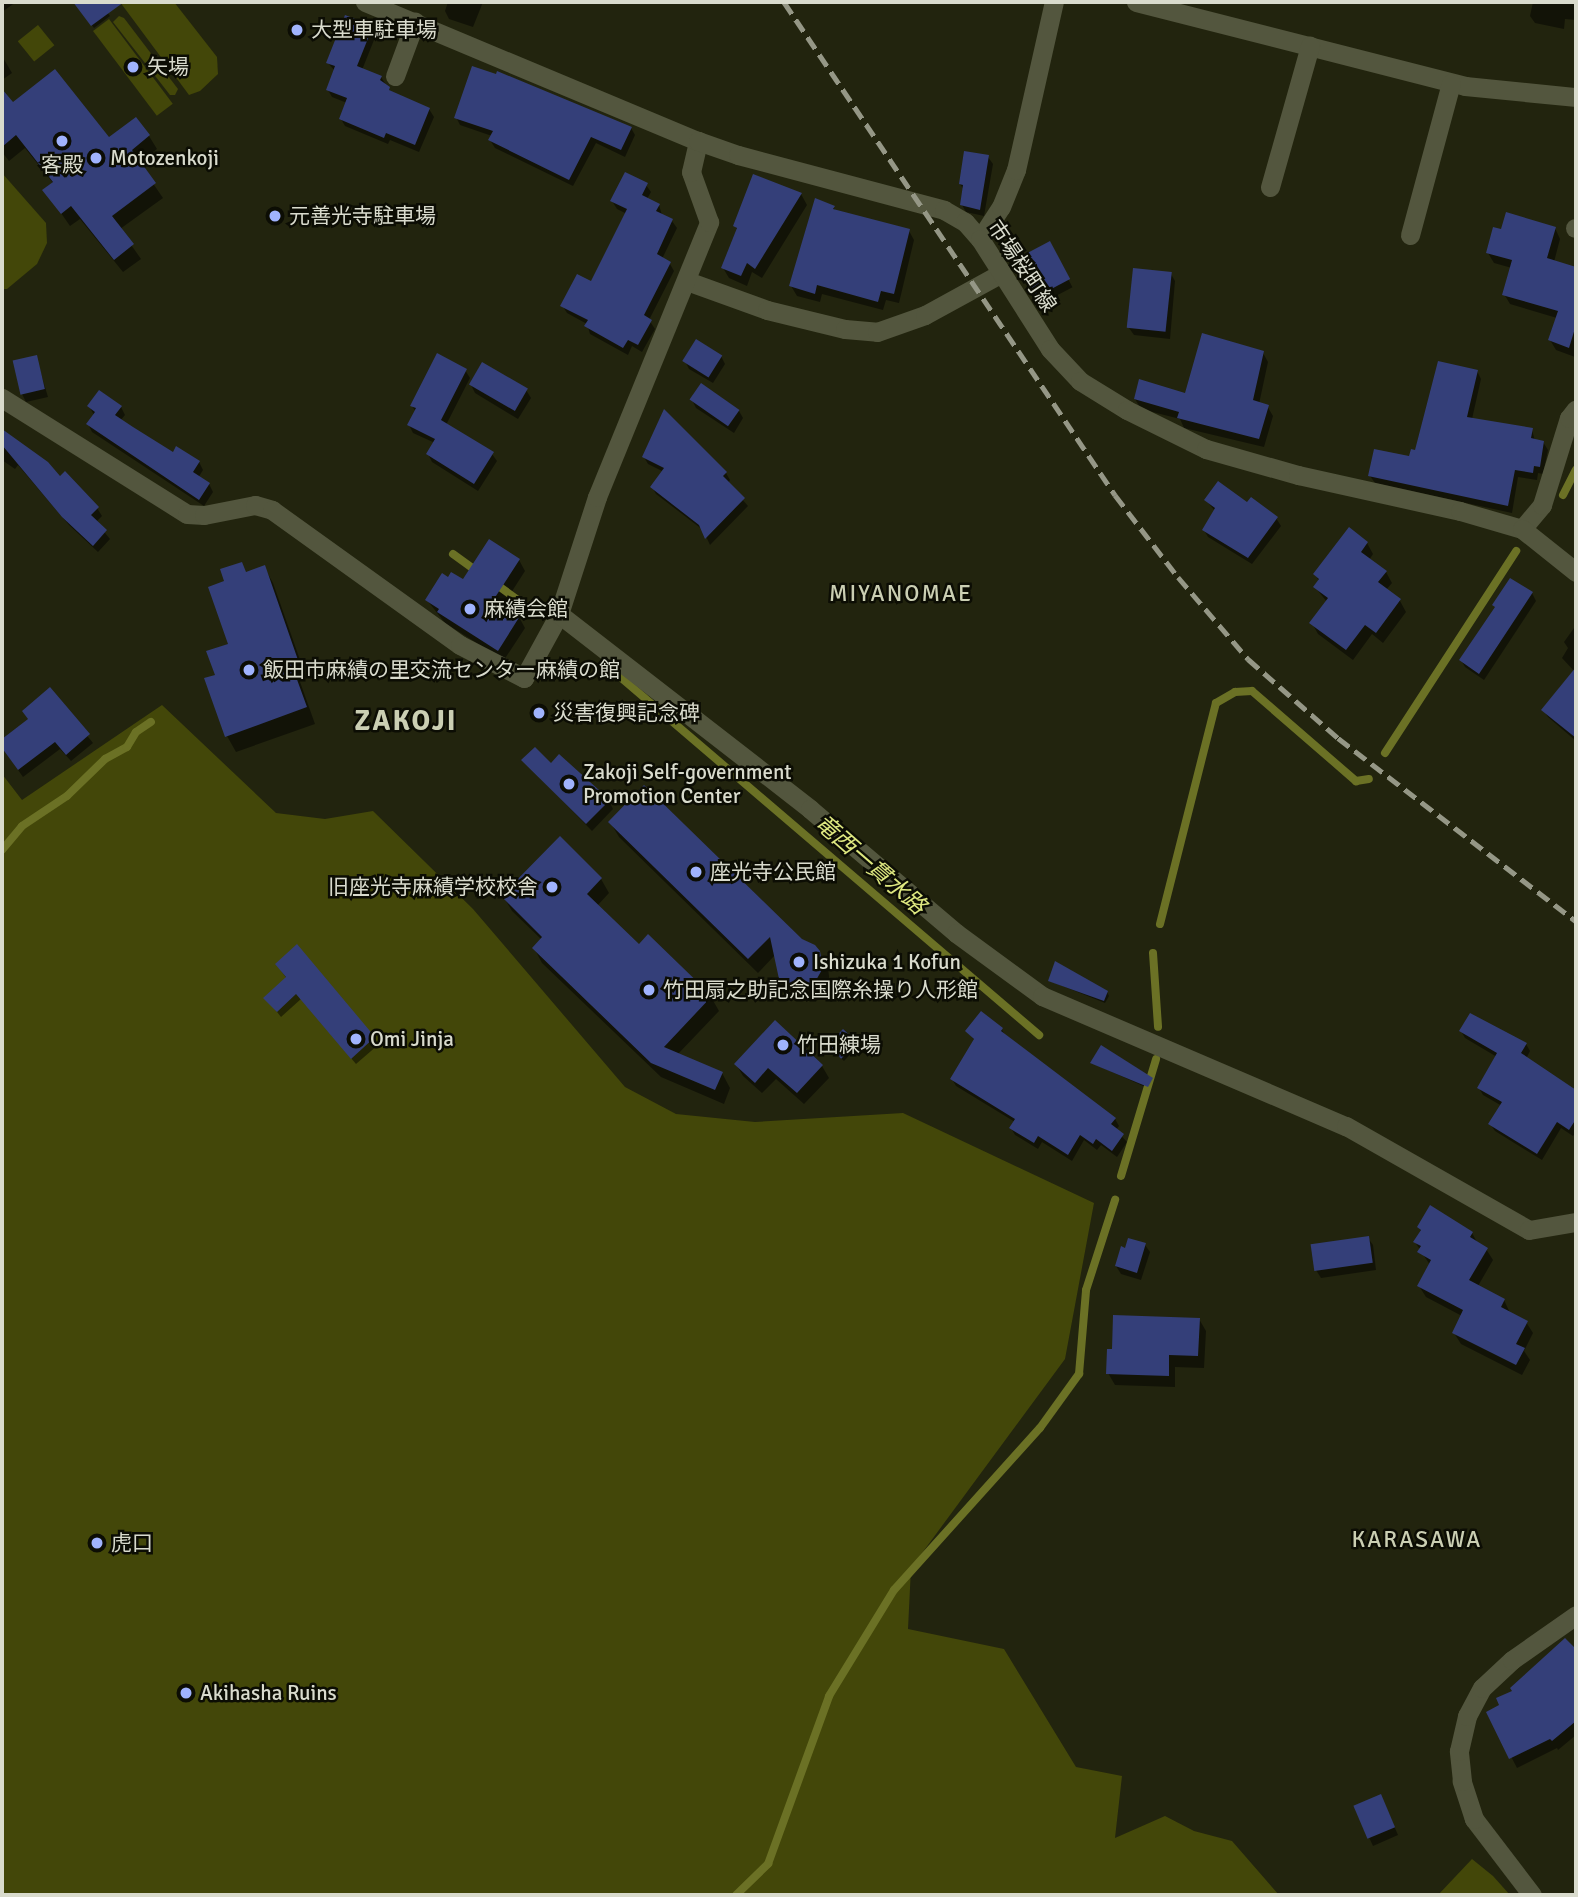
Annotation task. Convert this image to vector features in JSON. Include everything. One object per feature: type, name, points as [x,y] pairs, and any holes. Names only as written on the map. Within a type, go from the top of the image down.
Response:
[{"type":"street","name":"市場桜町線","points":[[365,2],[698,141],[738,155],[944,210],[965,222],[979,239],[1050,348],[1080,381],[1149,422],[1206,449],[1298,475],[1460,511],[1522,529],[1576,572]]},
{"type":"street","points":[[979,239],[1001,207],[1016,170],[1054,2]]},
{"type":"street","points":[[1136,2],[1451,83],[1510,92],[1576,97]]},
{"type":"street","points":[[395,76],[415,22]]},
{"type":"street","points":[[1270,187],[1310,46]]},
{"type":"street","points":[[1409,235],[1451,83]]},
{"type":"street","points":[[2,398],[187,514],[204,515],[256,505],[272,510],[460,645],[524,678],[559,614],[597,497],[709,222],[691,172],[698,141]]},
{"type":"street","points":[[687,281],[766,310],[845,329],[877,332],[925,315],[1000,274]]},
{"type":"street","points":[[1522,529],[1542,505],[1569,418],[1576,409]]},
{"type":"street","points":[[559,614],[810,809],[956,933],[1042,996],[1346,1126],[1529,1230],[1576,1222]]},
{"type":"street","points":[[1532,1895],[1474,1819],[1462,1781],[1459,1751],[1467,1716],[1482,1688],[1512,1660],[1576,1615]]},
{"type":"shaded area","points":[[120,2],[174,2],[217,57],[218,74],[200,91],[189,95]]},
{"type":"shaded area","points":[[119,16],[124,18],[178,89],[175,95],[170,95],[113,22]]},
{"type":"shaded area","name":"矢場","points":[[109,19],[173,104],[157,116],[93,31]]},
{"type":"shaded area","points":[[38,25],[54,45],[34,62],[18,41]]},
{"type":"shaded area","points":[[2,173],[46,223],[47,243],[37,264],[7,289],[2,289]]},
{"type":"shaded area","points":[[162,705],[276,813],[325,819],[373,811],[473,909],[625,1087],[676,1114],[755,1122],[903,1113],[1094,1203],[1065,1359],[911,1568],[908,1629],[1004,1649],[1076,1767],[1122,1776],[1115,1838],[1165,1816],[1194,1831],[1232,1841],[1279,1895],[2,1895],[2,774],[22,800]]},
{"type":"shaded area","points":[[1472,1859],[1493,1876],[1510,1895],[1438,1895]]},
{"type":"building","points":[[73,2],[124,2],[91,26]]},
{"type":"building","points":[[345,15],[373,26],[357,66],[382,76],[380,80],[390,87],[389,90],[430,108],[415,145],[386,133],[384,138],[339,119],[347,98],[326,90],[335,66],[326,63]]},
{"type":"building","points":[[472,66],[496,74],[497,71],[632,127],[621,150],[591,137],[569,180],[488,140],[493,131],[454,118]]},
{"type":"building","name":"客殿","points":[[55,69],[109,137],[136,117],[150,135],[132,150],[156,183],[112,216],[134,244],[114,260],[71,206],[61,214],[42,190],[53,182],[16,135],[2,147],[2,89],[13,102]]},
{"type":"building","points":[[964,151],[989,155],[980,210],[960,205],[963,185],[959,184]]},
{"type":"building","points":[[625,172],[648,183],[642,195],[660,204],[656,211],[673,219],[657,254],[671,262],[644,315],[652,320],[638,345],[628,340],[623,348],[584,326],[588,320],[560,306],[577,274],[591,281],[627,209],[610,201]]},
{"type":"building","points":[[753,174],[802,193],[755,269],[747,263],[741,276],[721,268],[737,228],[733,226]]},
{"type":"building","points":[[815,198],[835,206],[833,209],[910,229],[894,294],[881,291],[878,302],[817,285],[815,294],[789,286]]},
{"type":"building","points":[[1506,212],[1556,227],[1547,258],[1576,267],[1576,325],[1569,348],[1548,340],[1558,311],[1502,295],[1512,260],[1486,253],[1493,227],[1501,229]]},
{"type":"building","points":[[1050,241],[1070,279],[1037,297],[1016,259]]},
{"type":"building","points":[[1133,268],[1172,272],[1166,332],[1127,328]]},
{"type":"building","points":[[1202,333],[1264,351],[1253,400],[1269,405],[1259,439],[1177,418],[1179,412],[1134,399],[1139,379],[1185,393]]},
{"type":"building","points":[[696,339],[722,355],[709,377],[682,361]]},
{"type":"building","points":[[437,353],[467,369],[441,420],[494,452],[474,484],[426,454],[435,439],[407,425],[416,408],[410,406]]},
{"type":"building","points":[[37,355],[45,389],[21,395],[13,361]]},
{"type":"building","points":[[1438,361],[1478,370],[1467,417],[1533,428],[1531,438],[1544,441],[1540,467],[1534,466],[1533,473],[1515,470],[1508,506],[1368,476],[1374,449],[1409,456],[1411,449],[1415,450]]},
{"type":"building","points":[[482,362],[528,388],[515,411],[469,385]]},
{"type":"building","points":[[701,383],[740,410],[728,426],[690,399]]},
{"type":"building","points":[[99,390],[122,406],[115,415],[173,452],[176,446],[200,461],[193,472],[210,483],[199,500],[86,424],[95,412],[87,406]]},
{"type":"building","points":[[664,409],[727,472],[723,476],[745,498],[705,539],[699,525],[650,487],[664,468],[642,457]]},
{"type":"building","points":[[2,429],[48,462],[60,476],[65,471],[99,507],[91,515],[107,530],[93,546],[62,517],[2,445]]},
{"type":"building","points":[[1218,481],[1247,502],[1251,497],[1278,517],[1248,558],[1202,530],[1215,508],[1204,500]]},
{"type":"building","points":[[1349,527],[1368,542],[1361,552],[1387,571],[1378,582],[1401,599],[1376,633],[1365,625],[1346,650],[1309,623],[1328,598],[1313,587],[1319,579],[1313,574]]},
{"type":"building","points":[[489,539],[520,559],[494,599],[520,616],[498,651],[437,612],[439,609],[425,600],[442,573],[448,577],[451,572],[463,579]]},
{"type":"building","points":[[242,562],[246,572],[265,565],[298,660],[291,663],[307,707],[225,737],[204,678],[215,675],[206,651],[228,644],[208,587],[224,581],[220,569]]},
{"type":"building","points":[[1510,578],[1533,592],[1479,674],[1459,660],[1495,607],[1492,605]]},
{"type":"building","points":[[1576,667],[1576,738],[1541,710]]},
{"type":"building","points":[[50,687],[90,734],[66,755],[55,742],[18,770],[2,748],[2,739],[28,719],[22,711]]},
{"type":"building","name":"Zakoji Self-government Promotion Center","points":[[535,747],[551,763],[559,754],[610,800],[586,824],[521,760]]},
{"type":"building","name":"座光寺公民館","points":[[644,785],[802,939],[815,945],[820,951],[823,968],[815,982],[800,988],[788,987],[779,979],[770,937],[748,959],[608,822]]},
{"type":"building","points":[[560,836],[602,878],[587,894],[639,944],[648,934],[712,996],[664,1047],[723,1072],[715,1090],[651,1063],[532,948],[542,937],[501,896]]},
{"type":"building","points":[[297,944],[375,1037],[351,1059],[296,994],[277,1012],[263,998],[286,977],[275,964]]},
{"type":"building","points":[[1055,961],[1108,991],[1104,1001],[1048,981]]},
{"type":"building","points":[[981,1011],[1003,1028],[1001,1031],[1116,1118],[1111,1124],[1124,1134],[1112,1151],[1096,1139],[1093,1144],[1080,1135],[1068,1155],[1038,1136],[1034,1143],[1009,1128],[1015,1119],[950,1079],[974,1039],[965,1031]]},
{"type":"building","points":[[1470,1013],[1527,1043],[1521,1053],[1576,1090],[1576,1119],[1569,1130],[1557,1122],[1537,1154],[1488,1124],[1502,1102],[1477,1088],[1497,1053],[1459,1031]]},
{"type":"building","points":[[775,1020],[823,1065],[797,1093],[768,1068],[755,1083],[734,1064]]},
{"type":"building","points":[[843,1029],[857,1042],[841,1059],[827,1046]]},
{"type":"building","points":[[1101,1045],[1153,1078],[1148,1087],[1090,1063]]},
{"type":"building","points":[[1430,1205],[1473,1232],[1470,1237],[1488,1248],[1469,1280],[1505,1299],[1501,1307],[1528,1321],[1516,1344],[1525,1348],[1516,1365],[1452,1333],[1463,1310],[1417,1286],[1431,1260],[1417,1252],[1421,1246],[1413,1242],[1421,1230],[1417,1227]]},
{"type":"building","points":[[1369,1236],[1373,1263],[1314,1271],[1311,1244]]},
{"type":"building","points":[[1128,1238],[1146,1243],[1137,1273],[1115,1266],[1121,1246],[1125,1248]]},
{"type":"building","points":[[1113,1315],[1200,1318],[1198,1356],[1169,1355],[1169,1376],[1106,1374],[1107,1349],[1112,1349]]},
{"type":"building","points":[[1565,1638],[1576,1649],[1576,1721],[1552,1741],[1550,1739],[1509,1759],[1486,1712],[1499,1705],[1496,1698],[1512,1691],[1510,1688]]},
{"type":"building","points":[[1381,1794],[1395,1827],[1367,1839],[1353,1806]]},
{"type":"waterway","points":[[1563,495],[1576,470]]},
{"type":"waterway","points":[[1385,753],[1516,551]]},
{"type":"waterway","name":"竜西一貫水路","points":[[453,554],[479,573]]},
{"type":"waterway","name":"竜西一貫水路","points":[[493,582],[533,611]]},
{"type":"waterway","name":"竜西一貫水路","points":[[612,670],[1039,1035]]},
{"type":"waterway","points":[[1160,924],[1216,703],[1235,692],[1252,691],[1356,781],[1369,779]]},
{"type":"waterway","points":[[2,850],[22,826],[67,796],[105,759],[127,747],[136,732],[151,722]]},
{"type":"waterway","points":[[1153,953],[1158,1027]]},
{"type":"waterway","points":[[1121,1176],[1156,1059]]},
{"type":"waterway","points":[[736,1895],[768,1864],[829,1696],[894,1590],[1040,1428],[1079,1374],[1086,1290],[1115,1200]]},
{"type":"railway","points":[[784,2],[1115,495],[1178,577],[1248,659],[1338,738],[1576,921]]},
{"type":"place","name":"大型車駐車場","points":[[297,30]]},
{"type":"place","name":"矢場","points":[[133,67]]},
{"type":"place","name":"客殿","points":[[62,141]]},
{"type":"place","name":"Motozenkoji","points":[[96,158]]},
{"type":"place","name":"元善光寺駐車場","points":[[275,216]]},
{"type":"place","name":"麻績会館","points":[[470,609]]},
{"type":"place","name":"飯田市麻績の里交流センター麻績の館","points":[[249,670]]},
{"type":"place","name":"災害復興記念碑","points":[[539,713]]},
{"type":"place","name":"Zakoji Self-government Promotion Center","points":[[569,784]]},
{"type":"place","name":"座光寺公民館","points":[[696,872]]},
{"type":"place","name":"旧座光寺麻績学校校舎","points":[[552,887]]},
{"type":"place","name":"Ishizuka 1 Kofun","points":[[799,962]]},
{"type":"place","name":"竹田扇之助記念国際糸操り人形館","points":[[649,990]]},
{"type":"place","name":"Omi Jinja","points":[[356,1039]]},
{"type":"place","name":"竹田練場","points":[[783,1045]]},
{"type":"place","name":"虎口","points":[[97,1543]]},
{"type":"place","name":"Akihasha Ruins","points":[[186,1693]]},
{"type":"district","name":"MIYANOMAE","points":[[901,594]]},
{"type":"district","name":"ZAKOJI","points":[[406,721]]},
{"type":"district","name":"KARASAWA","points":[[1417,1540]]}]
